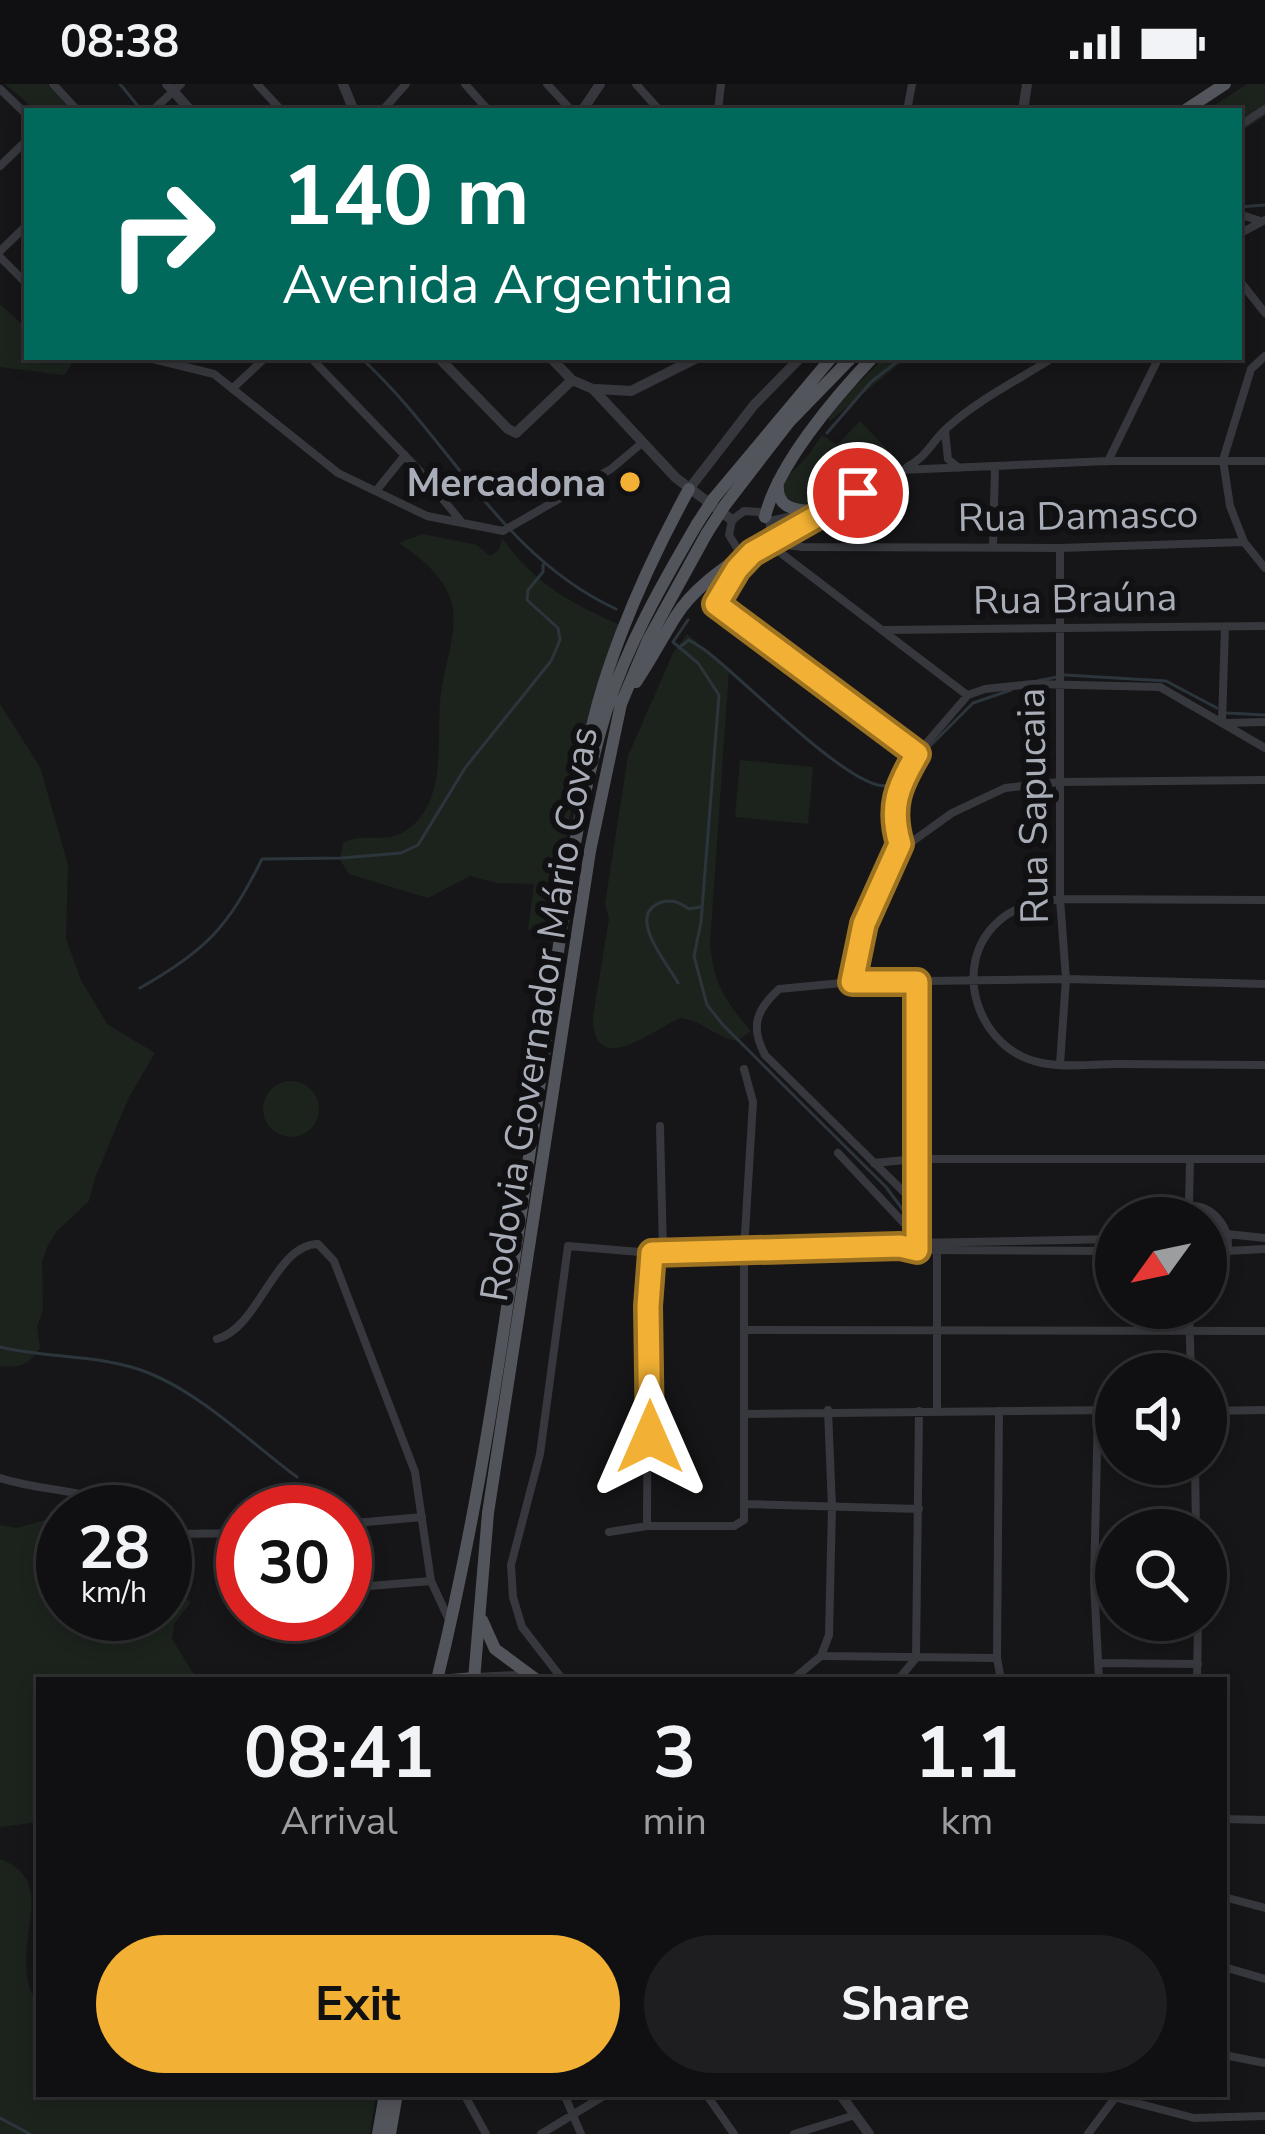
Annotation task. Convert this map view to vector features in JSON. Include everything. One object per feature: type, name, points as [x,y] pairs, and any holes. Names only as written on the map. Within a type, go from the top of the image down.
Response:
[{"type":"main road","points":[[1189,108],[1225,84]]},
{"type":"main road","name":"Rodovia Governador Mário Covas","points":[[438,1677],[494,1397],[578,829],[607,711],[659,602],[702,528],[830,360]]},
{"type":"main road","name":"Rodovia Governador Mário Covas","points":[[720,502],[849,360]]},
{"type":"main road","points":[[767,519],[778,478],[870,360]]},
{"type":"main road","points":[[778,478],[777,490],[786,507],[819,510]]},
{"type":"main road","points":[[643,637],[659,602],[663,536],[688,488]]},
{"type":"main road","points":[[659,602],[749,552]]},
{"type":"main road","name":"Rodovia Governador Mário Covas","points":[[474,1677],[488,1513],[586,873],[621,704],[643,637]]},
{"type":"main road","points":[[478,1607],[495,1649],[531,1677]]},
{"type":"main road","points":[[378,2134],[384,2097]]},
{"type":"main road","points":[[390,2134],[396,2097]]},
{"type":"street","points":[[53,84],[75,108]]},
{"type":"street","points":[[257,84],[279,108]]},
{"type":"street","points":[[385,108],[406,84]]},
{"type":"street","points":[[465,84],[486,108]]},
{"type":"street","points":[[547,84],[569,108]]},
{"type":"street","points":[[636,84],[657,108]]},
{"type":"street","points":[[0,89],[24,112]]},
{"type":"street","points":[[393,99],[401,108]]},
{"type":"street","points":[[0,166],[24,143]]},
{"type":"street","points":[[24,228],[0,254],[24,281]]},
{"type":"street","points":[[1242,284],[1265,313]]},
{"type":"street","points":[[1265,356],[1251,369],[1223,460],[1230,506],[1244,542],[1265,568]]},
{"type":"street","points":[[159,360],[196,368],[233,388],[338,472],[376,491],[427,516],[503,531],[611,469],[642,443]]},
{"type":"street","points":[[233,388],[263,360]]},
{"type":"street","points":[[313,360],[461,521]]},
{"type":"street","points":[[441,360],[516,433],[572,380]]},
{"type":"street","points":[[553,360],[572,380],[593,388],[631,391]]},
{"type":"street","points":[[612,407],[631,391],[692,360]]},
{"type":"street","points":[[688,488],[754,405],[798,360]]},
{"type":"street","points":[[917,754],[716,604],[749,552],[819,510],[924,458],[945,429],[1049,360]]},
{"type":"street","points":[[1108,461],[1158,360]]},
{"type":"street","points":[[593,388],[688,488],[732,520]]},
{"type":"street","points":[[945,429],[948,459],[959,468]]},
{"type":"street","points":[[376,491],[405,455]]},
{"type":"street","points":[[900,470],[1108,461],[1265,461]]},
{"type":"street","points":[[993,546],[995,467]]},
{"type":"street","points":[[732,520],[749,510],[767,519],[819,510]]},
{"type":"street","points":[[767,519],[768,542]]},
{"type":"street","points":[[732,520],[731,540],[749,552]]},
{"type":"street","points":[[793,527],[792,537],[803,547],[796,556],[799,563]]},
{"type":"street","points":[[768,542],[968,695]]},
{"type":"street","name":"Rua Damasco","points":[[768,542],[803,547],[1060,548],[1244,542]]},
{"type":"street","name":"Rua Sapucaia","points":[[1060,548],[1060,899],[1066,979],[1060,1064]]},
{"type":"street","name":"Rua Braúna","points":[[885,630],[1265,626]]},
{"type":"street","points":[[1223,722],[1225,627]]},
{"type":"street","points":[[904,645],[908,631]]},
{"type":"street","points":[[852,982],[864,924],[900,844],[893,822],[894,800],[917,754],[968,695],[986,689],[1061,683],[1160,687],[1265,748]]},
{"type":"street","points":[[1223,722],[1265,722]]},
{"type":"street","points":[[900,844],[914,841],[983,796],[1005,788],[1059,782],[1265,780]]},
{"type":"street","points":[[1265,900],[1060,899],[1027,904],[1003,917],[981,943],[970,982],[999,1041],[1039,1063],[1265,1065]]},
{"type":"street","points":[[917,1205],[765,1055],[757,1040],[758,1012],[779,989],[852,982],[1066,979],[1265,983]]},
{"type":"street","points":[[917,982],[917,1243]]},
{"type":"street","points":[[609,1532],[647,1526],[734,1526],[744,1520],[744,1250],[753,1102],[744,1070]]},
{"type":"street","points":[[647,1526],[648,1306],[657,1253],[660,1126]]},
{"type":"street","points":[[838,1153],[917,1243]]},
{"type":"street","points":[[873,1163],[1265,1159]]},
{"type":"street","points":[[1189,1197],[1190,1160]]},
{"type":"street","points":[[1227,1234],[1265,1238]]},
{"type":"street","points":[[936,1245],[1095,1240]]},
{"type":"street","points":[[561,1677],[522,1628],[513,1597],[511,1564],[540,1454],[568,1246],[657,1253],[917,1243],[1095,1250]]},
{"type":"street","points":[[218,1340],[235,1332],[298,1249],[318,1244],[334,1261],[415,1472],[430,1581],[451,1623]]},
{"type":"street","points":[[936,1245],[937,1409]]},
{"type":"street","points":[[1227,1251],[1265,1250]]},
{"type":"street","points":[[744,1330],[1265,1331]]},
{"type":"street","points":[[1189,1331],[1190,1353]]},
{"type":"street","points":[[796,1677],[821,1656],[829,1636],[828,1410]]},
{"type":"street","points":[[746,1414],[1095,1410]]},
{"type":"street","points":[[1227,1411],[1265,1410]]},
{"type":"street","points":[[900,1677],[916,1658],[919,1411]]},
{"type":"street","points":[[999,1412],[1000,1677]]},
{"type":"street","points":[[0,1478],[46,1485]]},
{"type":"street","points":[[1096,1485],[1099,1677]]},
{"type":"street","points":[[744,1504],[919,1509]]},
{"type":"street","points":[[372,1522],[422,1517]]},
{"type":"street","points":[[372,1586],[430,1581]]},
{"type":"street","points":[[1197,1677],[1198,1641]]},
{"type":"street","points":[[821,1656],[997,1658]]},
{"type":"street","points":[[1098,1664],[1198,1664]]},
{"type":"street","points":[[1227,1819],[1265,1820]]},
{"type":"street","points":[[1227,1898],[1265,1908]]},
{"type":"street","points":[[1227,1968],[1265,1979]]},
{"type":"street","points":[[1227,2056],[1265,2063]]},
{"type":"street","points":[[466,2097],[486,2134]]},
{"type":"street","points":[[566,2097],[581,2134]]},
{"type":"street","points":[[541,2134],[603,2097]]},
{"type":"street","points":[[708,2097],[734,2134]]},
{"type":"street","points":[[843,2097],[869,2134]]},
{"type":"street","points":[[1088,2134],[1116,2097]]},
{"type":"street","points":[[1124,2097],[1194,2118],[1265,2116]]},
{"type":"street","points":[[794,2134],[855,2115]]},
{"type":"shaded area","points":[[5,84],[47,84],[69,108],[33,108]]},
{"type":"shaded area","points":[[1247,84],[1265,84],[1265,116],[1242,131],[1242,108],[1211,108]]},
{"type":"shaded area","points":[[0,304],[24,326],[24,360],[72,364],[64,375],[0,367]]},
{"type":"shaded area","points":[[882,360],[904,360],[830,421],[826,414]]},
{"type":"shaded area","points":[[860,421],[899,462],[864,473],[852,487],[827,500],[801,507],[791,500],[783,484],[822,435],[837,445]]},
{"type":"shaded area","points":[[422,534],[477,545],[490,556],[499,550],[502,538],[556,592],[624,627],[589,712],[551,919],[545,926],[528,930],[534,884],[470,876],[428,898],[349,874],[340,860],[343,843],[352,839],[403,833],[432,796],[453,613],[449,594],[438,577],[399,543]]},
{"type":"shaded area","points":[[687,634],[729,668],[710,944],[722,992],[751,1031],[737,1041],[681,1018],[628,1045],[603,1046],[593,1016],[628,756],[673,653]]},
{"type":"shaded area","points":[[0,704],[40,767],[68,865],[66,939],[81,980],[107,1024],[155,1053],[129,1097],[89,1201],[48,1245],[42,1262],[40,1348],[28,1362],[13,1366],[0,1366]]},
{"type":"shaded area","points":[[740,760],[813,767],[808,824],[735,817]]},
{"type":"shaded area","points":[[291,1081],[311,1089],[319,1109],[311,1129],[291,1137],[271,1129],[263,1109],[271,1089]]},
{"type":"shaded area","points":[[36,1523],[36,1641],[173,1641],[200,1677],[36,1677],[36,1822],[0,1827],[0,1525],[17,1528]]},
{"type":"shaded area","points":[[0,1859],[19,1870],[29,1885],[32,1902],[26,1963],[36,1999],[36,2097],[376,2097],[370,2134],[0,2134]]},
{"type":"waterway","points":[[120,84],[140,108]]},
{"type":"waterway","points":[[1242,207],[1265,205]]},
{"type":"waterway","points":[[363,360],[508,528],[540,559],[616,609]]},
{"type":"waterway","points":[[827,433],[871,382],[899,360]]},
{"type":"waterway","points":[[140,988],[213,935],[262,859],[401,853],[418,845],[465,768],[551,661],[560,640],[558,628],[527,600],[543,565]]},
{"type":"waterway","points":[[688,620],[673,642],[698,663],[719,695],[701,922],[694,956],[707,1005],[886,1187],[906,1214]]},
{"type":"waterway","points":[[681,646],[689,640],[705,650],[815,746],[860,778],[885,786],[902,774]]},
{"type":"waterway","points":[[1065,675],[1166,681],[1217,708]]},
{"type":"waterway","points":[[1037,681],[1057,677]]},
{"type":"waterway","points":[[919,757],[973,703],[1011,690]]},
{"type":"waterway","points":[[1227,713],[1265,715]]},
{"type":"waterway","points":[[678,983],[652,940],[647,917],[651,908],[666,901],[689,909],[700,907]]},
{"type":"waterway","points":[[0,1347],[113,1363],[149,1373],[207,1407],[297,1477]]},
{"type":"waterway","points":[[0,2118],[30,2134]]},
{"type":"place","name":"Mercadona","points":[[630,482]]},
{"type":"route","points":[[650,1437],[652,1253],[900,1246],[917,1250],[917,982],[852,982],[864,924],[900,844],[893,822],[894,800],[917,754],[716,604],[752,553],[858,493]]}]
